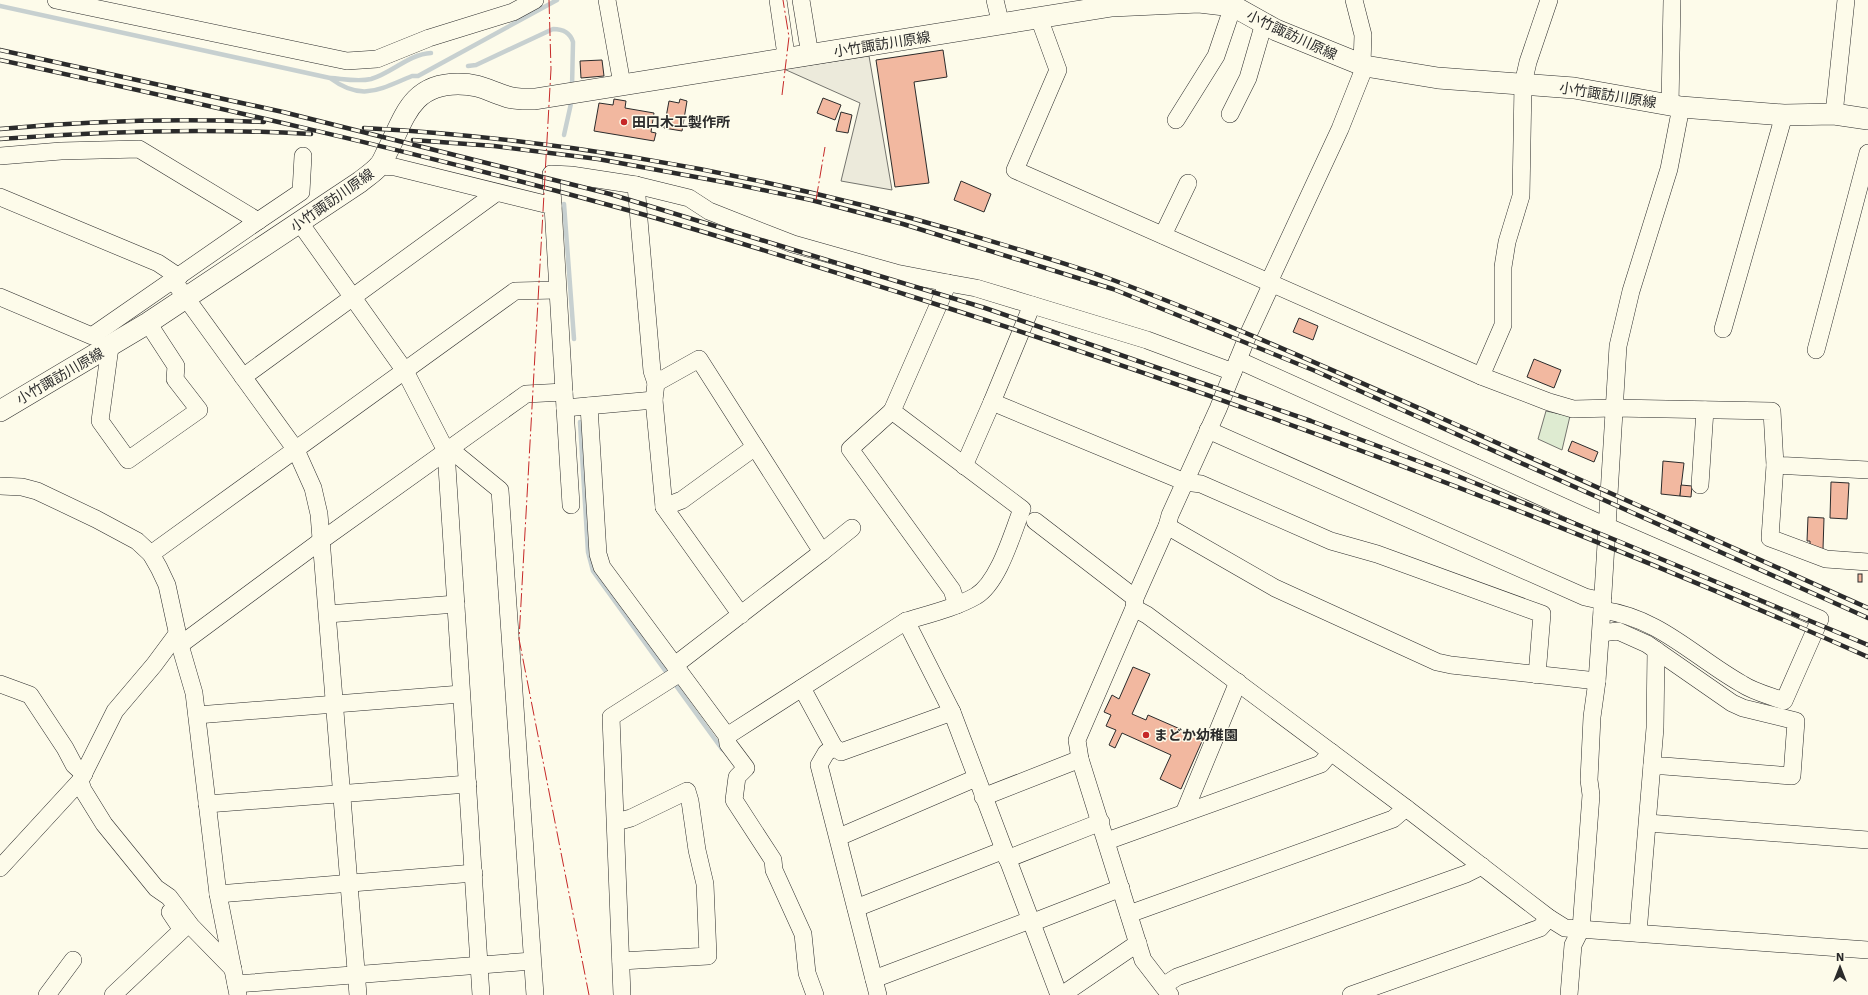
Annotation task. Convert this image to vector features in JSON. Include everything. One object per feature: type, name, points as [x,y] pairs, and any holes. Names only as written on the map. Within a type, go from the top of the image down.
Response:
[{"type":"main road","name":"小竹諏訪川原線","points":[[0,411],[102,344],[148,323],[360,182],[379,166],[407,109],[413,101],[434,88],[457,84],[481,86],[505,97],[519,100],[785,60],[1001,25],[1039,18],[1092,5],[1112,6],[1199,2],[1233,6],[1264,23],[1342,58],[1363,65],[1438,78],[1574,88],[1676,106],[1784,115],[1834,114],[1868,119]]},
{"type":"street","points":[[56,0],[346,61],[377,59],[429,38],[513,12],[535,0]]},
{"type":"street","points":[[607,0],[622,84]]},
{"type":"street","points":[[778,0],[785,48],[785,60]]},
{"type":"street","points":[[801,0],[810,55]]},
{"type":"street","points":[[995,0],[1001,25]]},
{"type":"street","points":[[1354,0],[1363,34],[1363,65],[1340,129],[1270,282],[1236,366],[1170,515],[1167,526],[1077,740],[1080,759],[1107,841],[1143,960],[1166,991],[1177,977],[1466,874],[1482,866]]},
{"type":"street","points":[[1481,376],[1503,325],[1503,267],[1507,242],[1521,196],[1524,84],[1528,62],[1549,0]]},
{"type":"street","points":[[1569,995],[1573,945],[1581,929],[1591,795],[1589,780],[1592,717],[1597,681],[1603,605],[1606,526],[1618,346],[1630,291],[1669,170],[1676,106],[1672,0]]},
{"type":"street","points":[[1834,114],[1846,0]]},
{"type":"street","points":[[1176,120],[1216,56],[1233,6]]},
{"type":"street","points":[[1039,18],[1058,70],[1015,170],[1481,376],[1549,402],[1573,409],[1614,408],[1772,411],[1775,465],[1770,538],[1826,559],[1868,562]]},
{"type":"street","points":[[1230,114],[1248,78],[1264,23]]},
{"type":"street","points":[[1723,329],[1784,115]]},
{"type":"street","points":[[0,156],[61,151],[139,149],[258,220]]},
{"type":"street","points":[[1816,350],[1868,153]]},
{"type":"street","points":[[148,323],[176,366],[175,379],[199,410],[128,460],[100,421],[102,344],[176,278],[258,220],[301,192],[303,156]]},
{"type":"street","points":[[379,166],[395,166],[496,193],[553,206]]},
{"type":"street","points":[[571,505],[551,174],[571,175],[636,185],[689,198],[709,211],[793,244],[896,273],[976,288],[1236,366],[1820,619],[1784,701],[1742,685],[1654,626],[1585,598],[1208,430]]},
{"type":"street","points":[[1163,235],[1188,183]]},
{"type":"street","points":[[636,185],[664,507],[741,614]]},
{"type":"street","points":[[243,377],[496,193]]},
{"type":"street","points":[[0,197],[158,263],[176,278],[186,298],[296,450],[308,474],[317,502],[322,540],[358,995]]},
{"type":"street","points":[[300,223],[405,371],[446,451],[481,995]]},
{"type":"street","points":[[948,283],[892,411],[850,449],[952,590],[957,605]]},
{"type":"street","points":[[151,554],[515,291],[557,290]]},
{"type":"street","points":[[0,297],[102,344]]},
{"type":"street","points":[[964,466],[1032,305]]},
{"type":"street","points":[[0,868],[82,778],[115,712],[154,665],[179,639],[322,540],[526,394],[564,400],[589,406],[655,392],[699,359],[822,552]]},
{"type":"street","points":[[992,402],[1185,482],[1201,484],[1331,540],[1377,554],[1542,614],[1537,675]]},
{"type":"street","points":[[589,406],[598,554],[602,567],[674,674],[727,736],[728,744],[746,768],[737,777],[734,800],[772,860],[774,870],[803,934],[807,973],[815,995]]},
{"type":"street","points":[[1700,485],[1705,410]]},
{"type":"street","points":[[727,736],[906,621],[957,605],[977,595],[988,584],[998,567],[1022,509],[892,411]]},
{"type":"street","points":[[664,507],[682,500],[755,447]]},
{"type":"street","points":[[446,451],[456,454],[500,490],[535,995]]},
{"type":"street","points":[[1775,465],[1868,470]]},
{"type":"street","points":[[0,486],[22,487],[59,500],[137,541],[151,554],[167,585],[179,639],[194,694],[218,894],[236,983]]},
{"type":"street","points":[[1035,521],[1147,614],[1565,928],[1868,950]]},
{"type":"street","points":[[1167,526],[1275,588],[1437,662],[1451,665],[1597,681]]},
{"type":"street","points":[[622,995],[611,717],[674,674],[741,614],[852,528]]},
{"type":"street","points":[[328,614],[456,604]]},
{"type":"street","points":[[906,621],[952,712],[1005,855],[1060,995],[1138,943]]},
{"type":"street","points":[[1600,633],[1618,631],[1647,644],[1732,703],[1743,708],[1796,721],[1792,776],[1652,766]]},
{"type":"street","points":[[1638,933],[1655,728],[1656,650]]},
{"type":"street","points":[[1184,813],[1238,682]]},
{"type":"street","points":[[0,684],[30,695],[65,748],[82,778],[83,790],[104,824],[156,888],[169,897],[236,983]]},
{"type":"street","points":[[802,688],[834,746],[841,752],[952,712]]},
{"type":"street","points":[[197,715],[461,694]]},
{"type":"street","points":[[834,746],[826,753],[819,765],[839,836],[876,987],[1031,922],[1121,888]]},
{"type":"street","points":[[1107,841],[1321,764],[1331,752]]},
{"type":"street","points":[[983,797],[1080,759]]},
{"type":"street","points":[[839,836],[976,778]]},
{"type":"street","points":[[207,804],[468,784]]},
{"type":"street","points":[[616,822],[631,818],[687,791],[690,801],[697,850],[705,884],[708,956],[621,961]]},
{"type":"street","points":[[1129,914],[1393,819],[1406,808]]},
{"type":"street","points":[[856,908],[1101,822]]},
{"type":"street","points":[[1648,823],[1868,840]]},
{"type":"street","points":[[218,894],[474,873]]},
{"type":"street","points":[[113,995],[182,930],[161,901],[156,888]]},
{"type":"street","points":[[1351,995],[1540,928],[1550,918]]},
{"type":"street","points":[[47,995],[73,960]]},
{"type":"street","points":[[236,983],[532,961]]},
{"type":"green space","points":[[1546,411],[1570,416],[1562,450],[1538,439]]},
{"type":"shaded area","points":[[869,56],[892,190],[841,181],[860,103],[784,69]]},
{"type":"building","points":[[943,50],[947,77],[914,82],[929,183],[895,187],[876,60]]},
{"type":"building","points":[[602,60],[604,76],[581,78],[580,61]]},
{"type":"building","points":[[823,98],[841,105],[835,120],[817,113]]},
{"type":"building","name":"田口木工製作所","points":[[614,99],[626,101],[625,108],[654,113],[651,132],[656,133],[654,141],[594,131],[599,103],[613,105]]},
{"type":"building","points":[[680,99],[687,101],[682,131],[664,128],[669,101],[679,103]]},
{"type":"building","points":[[841,112],[852,115],[848,133],[836,131]]},
{"type":"building","points":[[961,181],[991,194],[984,212],[954,200]]},
{"type":"building","points":[[1299,318],[1318,326],[1313,340],[1293,332]]},
{"type":"building","points":[[1534,359],[1561,370],[1554,388],[1527,377]]},
{"type":"building","points":[[1572,441],[1598,452],[1594,462],[1568,451]]},
{"type":"building","points":[[1663,461],[1684,463],[1680,496],[1661,494]]},
{"type":"building","points":[[1831,482],[1849,483],[1847,519],[1830,518]]},
{"type":"building","points":[[1681,485],[1692,486],[1691,497],[1680,496]]},
{"type":"building","points":[[1808,517],[1824,518],[1823,549],[1810,548],[1810,541],[1807,541]]},
{"type":"building","points":[[1858,574],[1862,574],[1862,582],[1858,582]]},
{"type":"building","points":[[1133,667],[1150,674],[1132,714],[1146,720],[1148,715],[1203,739],[1181,789],[1160,779],[1171,755],[1122,733],[1115,748],[1109,745],[1116,730],[1106,726],[1111,715],[1104,712],[1112,695],[1119,699]]},
{"type":"waterway","points":[[0,6],[330,78],[352,90],[371,91],[380,89],[412,76],[418,76],[557,0]]},
{"type":"waterway","points":[[468,66],[476,65],[553,29],[560,30],[568,33],[573,42],[572,88]]},
{"type":"waterway","points":[[331,78],[356,80],[371,79],[386,73],[408,60],[423,54],[431,53]]},
{"type":"waterway","points":[[564,135],[572,99]]},
{"type":"waterway","points":[[564,204],[574,339]]},
{"type":"waterway","points":[[580,422],[588,552],[593,571],[722,749]]},
{"type":"railway","points":[[0,50],[283,112],[610,194],[985,308],[1311,421],[1450,473],[1868,645]]},
{"type":"railway","points":[[0,60],[152,93],[455,164],[681,225],[907,295],[1151,375],[1393,462],[1632,556],[1868,657]]},
{"type":"railway","points":[[0,129],[132,121],[198,120],[264,122]]},
{"type":"railway","points":[[364,128],[440,133],[515,141],[665,163],[739,177],[813,193],[887,212],[1056,261],[1153,295],[1272,344],[1485,437],[1868,608]]},
{"type":"railway","points":[[0,139],[156,131],[233,131],[311,134]]},
{"type":"railway","points":[[413,140],[494,146],[598,159],[811,200],[903,224],[1113,289],[1313,370],[1868,618]]},
{"type":"power","points":[[549,0],[551,69],[519,639],[589,995]]},
{"type":"power","points":[[782,95],[789,37],[783,0]]},
{"type":"power","points":[[816,200],[825,147]]},
{"type":"place","name":"田口木工製作所","points":[[624,122]]},
{"type":"place","name":"まどか幼稚園","points":[[1146,735]]}]
